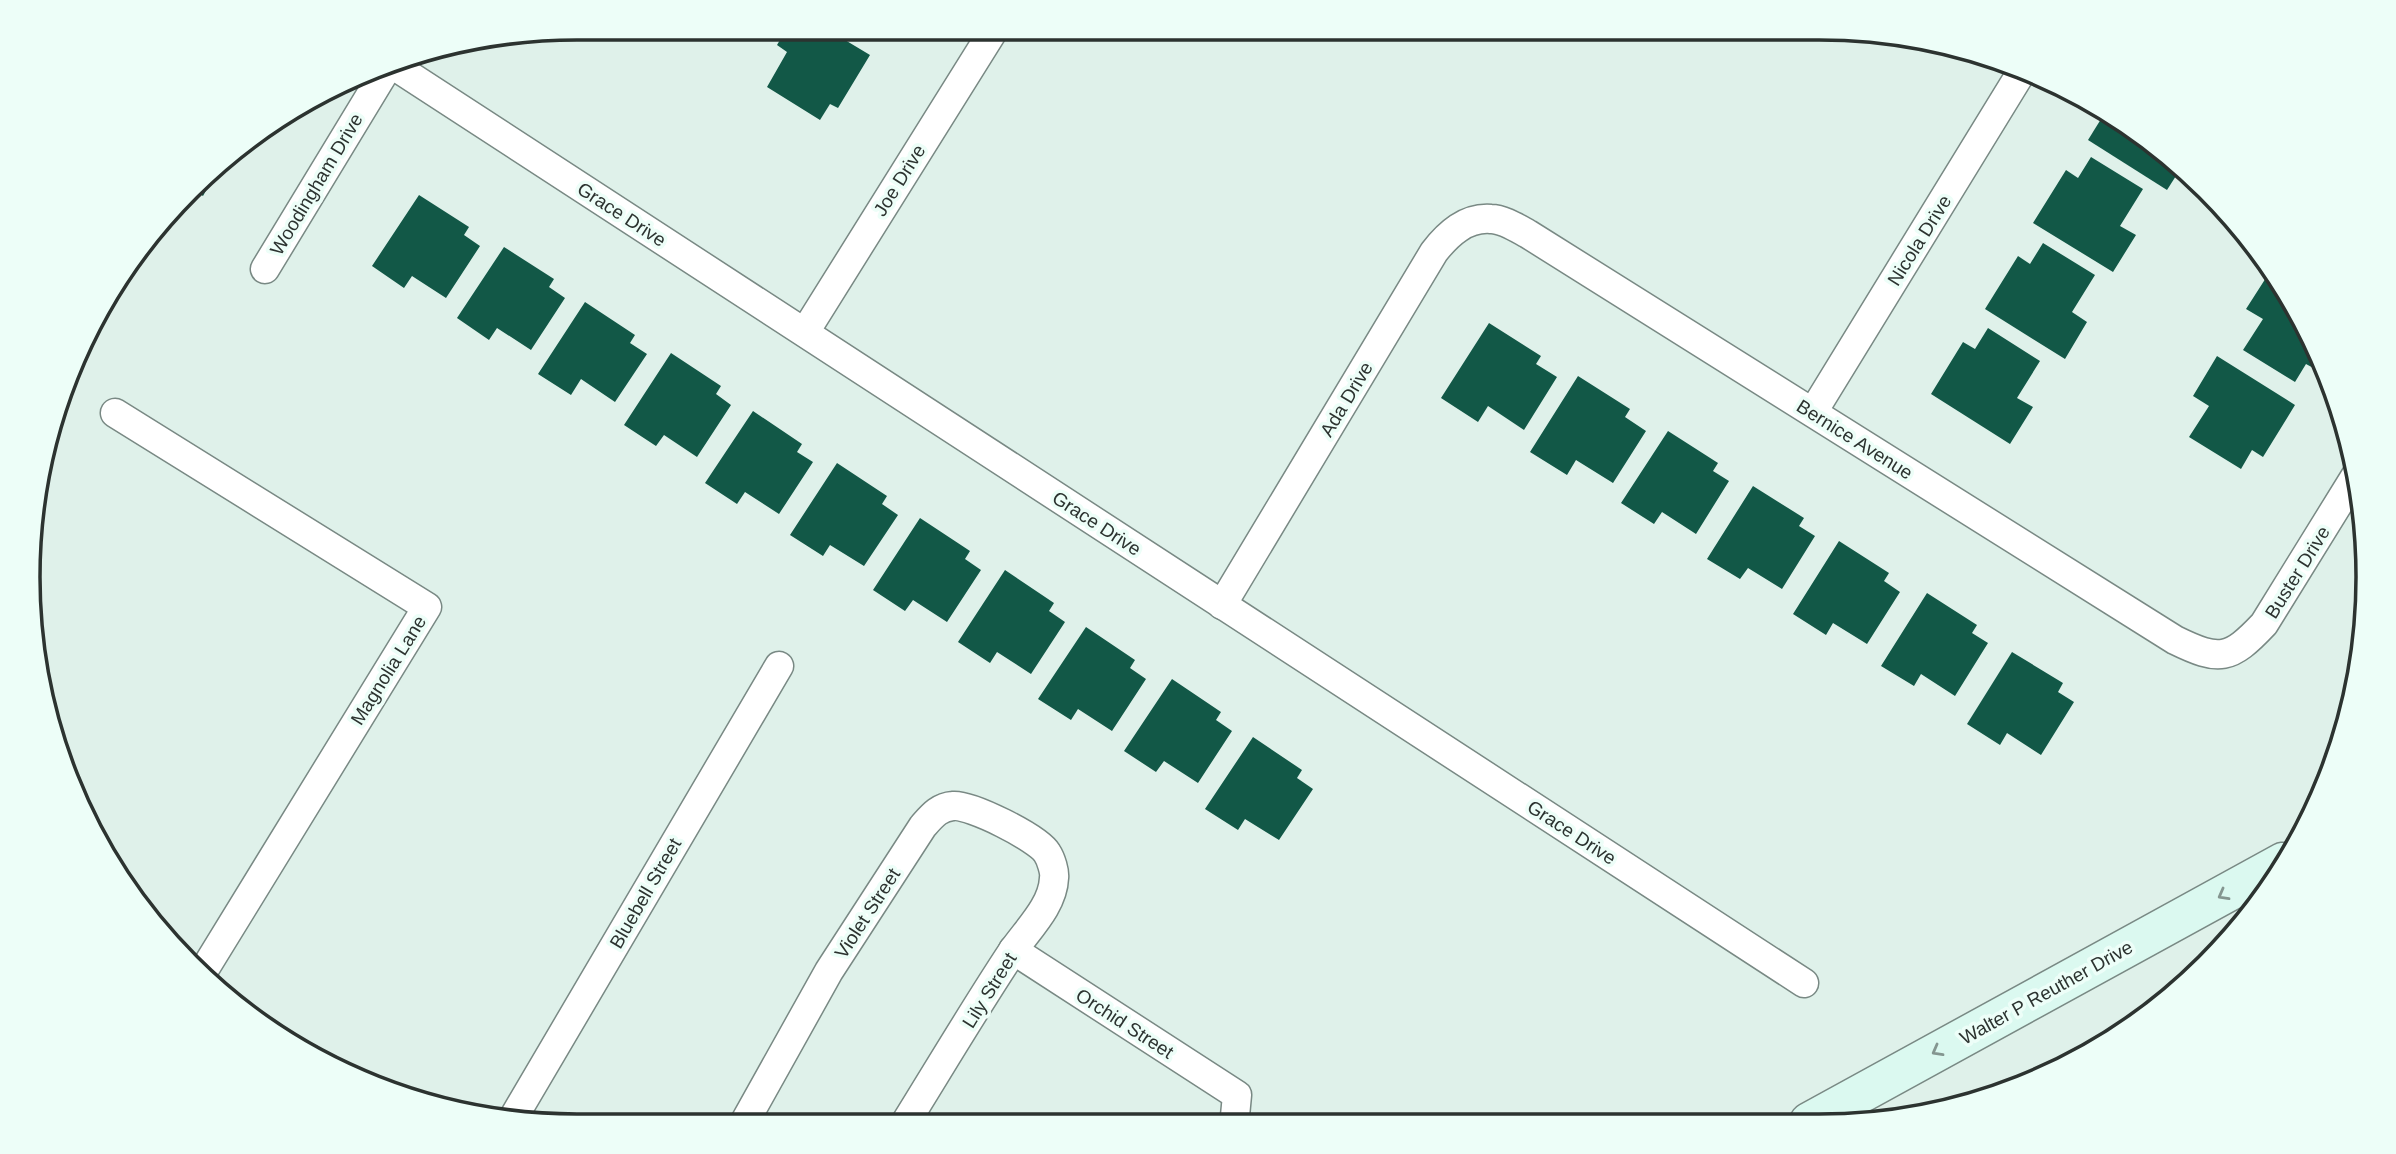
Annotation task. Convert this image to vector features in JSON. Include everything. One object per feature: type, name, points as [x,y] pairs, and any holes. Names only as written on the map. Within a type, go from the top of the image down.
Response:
[{"type":"main road","name":"Walter P Reuther Drive","points":[[1824,1114],[2268,870]]},
{"type":"street","name":"Joe Drive","points":[[805,332],[988,40]]},
{"type":"street","name":"Grace Drive","points":[[401,70],[1804,983]]},
{"type":"street","name":"Woodingham Drive","points":[[265,269],[381,78]]},
{"type":"street","name":"Nicola Drive","points":[[1813,412],[2018,79]]},
{"type":"street","name":"Bernice Avenue","points":[[1492,219],[1528,234],[2175,640],[2200,652],[2220,655]]},
{"type":"street","name":"Ada Drive","points":[[1222,605],[1434,252],[1449,233],[1470,222],[1492,219]]},
{"type":"street","name":"Magnolia Lane","points":[[115,414],[427,607],[207,966]]},
{"type":"street","name":"Buster Drive","points":[[2220,655],[2231,653],[2246,643],[2264,624],[2348,488]]},
{"type":"street","name":"Bluebell Street","points":[[518,1110],[779,666]]},
{"type":"street","name":"Violet Street","points":[[749,1114],[829,971],[922,826],[937,810],[954,806],[978,811],[1017,830],[1046,851]]},
{"type":"street","name":"Lily Street","points":[[911,1114],[1051,894],[1055,876],[1046,851]]},
{"type":"street","name":"Orchid Street","points":[[1013,950],[1237,1095],[1235,1114]]},
{"type":"building","points":[[780,40],[845,40],[870,55],[838,108],[830,104],[820,120],[767,87],[787,52],[777,45]]},
{"type":"building","points":[[2100,120],[2146,151],[2176,176],[2167,190],[2088,140]]},
{"type":"building","points":[[2091,157],[2143,189],[2120,226],[2136,235],[2113,272],[2033,223],[2066,170],[2078,178]]},
{"type":"building","points":[[419,195],[469,227],[464,235],[480,246],[446,298],[412,276],[404,288],[372,266]]},
{"type":"building","points":[[2043,243],[2095,275],[2072,312],[2087,322],[2065,359],[1985,309],[2018,256],[2030,264]]},
{"type":"building","points":[[504,247],[554,279],[549,287],[565,298],[531,350],[497,328],[489,340],[457,318]]},
{"type":"building","points":[[2265,279],[2284,309],[2313,368],[2306,364],[2295,382],[2243,350],[2263,319],[2246,309]]},
{"type":"building","points":[[585,302],[635,335],[630,343],[647,354],[615,402],[581,379],[571,395],[538,374]]},
{"type":"building","points":[[1489,323],[1541,356],[1536,364],[1557,377],[1524,430],[1488,406],[1478,422],[1441,398]]},
{"type":"building","points":[[1988,328],[2040,361],[2017,398],[2033,407],[2010,444],[1931,394],[1963,342],[1975,349]]},
{"type":"building","points":[[671,353],[721,386],[716,394],[731,405],[697,457],[664,435],[656,446],[624,425]]},
{"type":"building","points":[[2217,356],[2295,405],[2263,457],[2252,450],[2241,469],[2189,437],[2209,406],[2193,396]]},
{"type":"building","points":[[1578,376],[1630,409],[1625,417],[1646,431],[1613,483],[1576,460],[1567,475],[1530,452]]},
{"type":"building","points":[[753,411],[802,444],[797,452],[813,462],[779,514],[745,492],[737,504],[705,483]]},
{"type":"building","points":[[1668,431],[1718,463],[1713,471],[1729,481],[1696,534],[1662,512],[1654,524],[1621,503]]},
{"type":"building","points":[[837,463],[887,496],[882,504],[898,515],[864,566],[830,545],[823,556],[790,535]]},
{"type":"building","points":[[1753,486],[1804,518],[1799,526],[1815,536],[1782,589],[1748,568],[1740,579],[1707,559]]},
{"type":"building","points":[[920,518],[970,551],[965,559],[981,570],[947,622],[913,600],[905,611],[873,590]]},
{"type":"building","points":[[1839,541],[1889,573],[1884,581],[1900,592],[1867,644],[1833,623],[1826,635],[1793,614]]},
{"type":"building","points":[[1005,570],[1054,603],[1049,611],[1065,622],[1031,674],[997,652],[990,663],[958,642]]},
{"type":"building","points":[[1927,593],[1977,625],[1972,633],[1988,643],[1955,696],[1921,674],[1914,686],[1881,666]]},
{"type":"building","points":[[1086,627],[1135,660],[1130,668],[1146,679],[1112,731],[1078,709],[1071,720],[1038,699]]},
{"type":"building","points":[[2012,652],[2063,683],[2058,692],[2074,702],[2041,755],[2007,733],[2000,745],[1967,724]]},
{"type":"building","points":[[1172,679],[1221,712],[1216,720],[1232,731],[1198,783],[1164,761],[1156,772],[1124,751]]},
{"type":"building","points":[[1253,737],[1302,770],[1297,778],[1313,789],[1279,840],[1245,819],[1238,830],[1205,809]]}]
